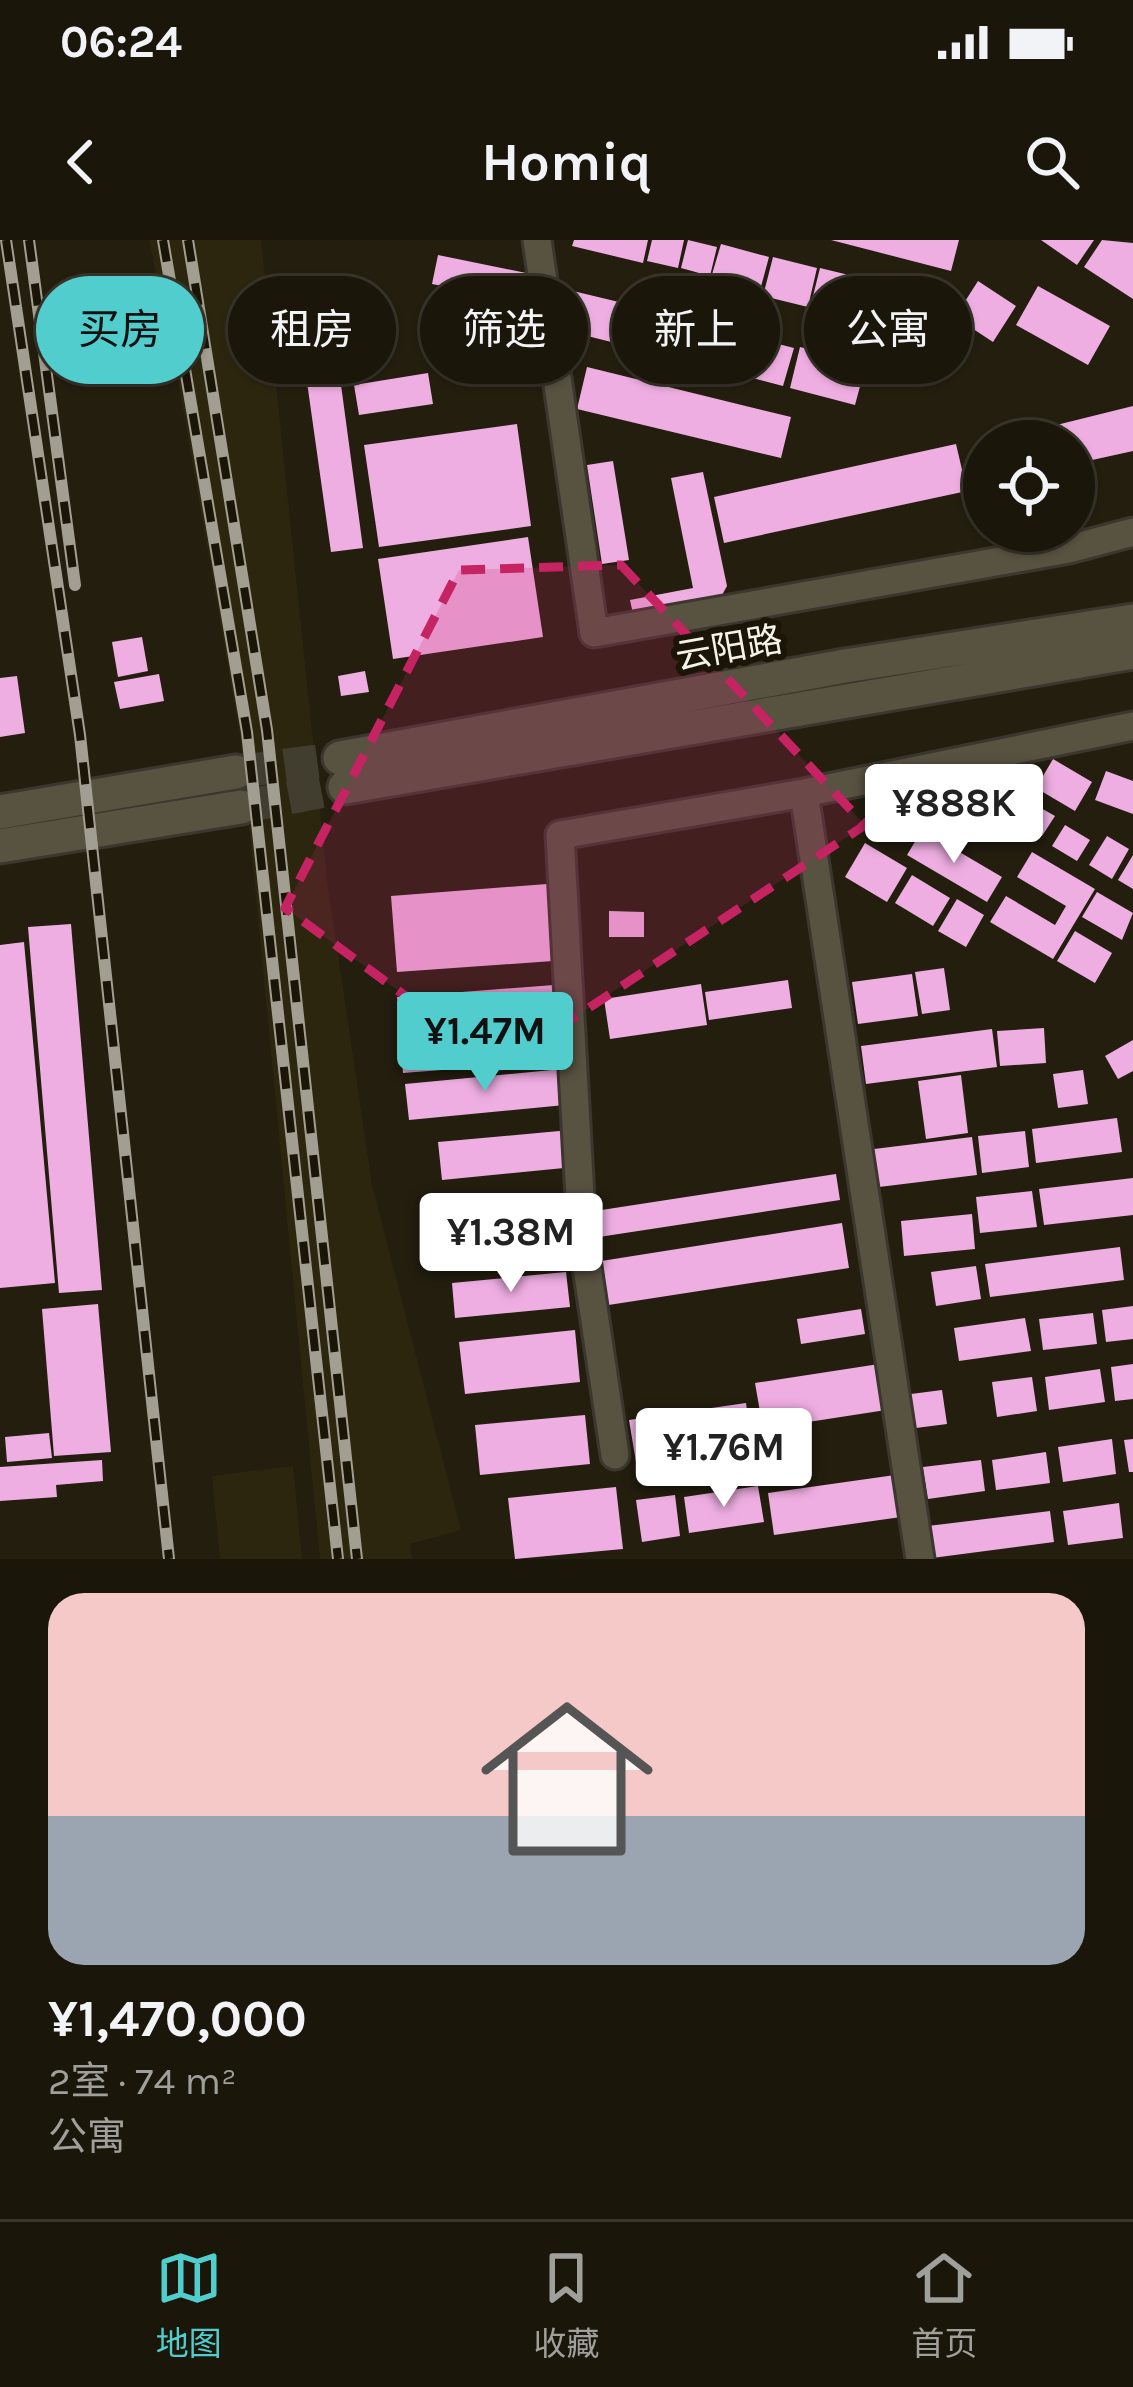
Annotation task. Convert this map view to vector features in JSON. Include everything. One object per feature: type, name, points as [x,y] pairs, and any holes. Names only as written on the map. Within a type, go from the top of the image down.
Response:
[{"type":"street","points":[[537,240],[594,634],[1069,549],[1133,532]]},
{"type":"street","name":"云阳路","points":[[1133,621],[845,666],[342,772],[1133,652]]},
{"type":"street","points":[[615,1455],[582,1233],[560,835],[804,793],[1133,726]]},
{"type":"street","points":[[0,812],[236,772]]},
{"type":"street","points":[[804,793],[920,1559]]},
{"type":"street","points":[[0,846],[241,806]]},
{"type":"highlighted area","points":[[621,565],[865,825],[501,1066],[285,908],[459,570]]},
{"type":"shaded area","points":[[149,240],[261,240],[265,276],[228,276],[228,384],[276,384],[328,887],[372,1185],[461,1530],[410,1544],[412,1559],[320,1559],[241,741],[179,384],[204,384],[204,276],[157,276]]},
{"type":"shaded area","points":[[293,1466],[302,1559],[220,1559],[212,1476]]},
{"type":"building","points":[[574,240],[648,240],[643,263],[572,246]]},
{"type":"building","points":[[652,240],[684,240],[678,268],[647,261]]},
{"type":"building","points":[[688,240],[717,247],[710,276],[681,268]]},
{"type":"building","points":[[831,240],[959,240],[951,271]]},
{"type":"building","points":[[1041,240],[1094,240],[1077,265]]},
{"type":"building","points":[[1102,240],[1133,243],[1133,299],[1084,267]]},
{"type":"building","points":[[721,244],[769,257],[764,276],[711,276]]},
{"type":"building","points":[[438,255],[531,274],[531,276],[434,276]]},
{"type":"building","points":[[773,257],[817,268],[815,276],[804,276],[804,306],[780,300],[780,276],[768,276]]},
{"type":"building","points":[[820,268],[853,276],[818,276]]},
{"type":"building","points":[[978,281],[1016,306],[993,342],[972,328],[972,290]]},
{"type":"building","points":[[1038,286],[1110,326],[1088,365],[1016,325]]},
{"type":"building","points":[[588,295],[612,300],[612,342],[588,336]]},
{"type":"building","points":[[780,344],[794,348],[783,386],[775,384],[780,384]]},
{"type":"building","points":[[800,347],[804,348],[804,384],[861,384],[855,405],[790,388]]},
{"type":"building","points":[[588,367],[612,373],[612,384],[656,384],[791,417],[781,458],[577,409],[583,384],[588,384]]},
{"type":"building","points":[[420,374],[420,384],[430,384],[433,404],[359,415],[354,385],[396,384],[396,378]]},
{"type":"building","points":[[307,384],[341,384],[363,548],[331,552]]},
{"type":"building","points":[[1133,406],[1133,451],[1095,459],[1095,420],[1077,420]]},
{"type":"building","points":[[517,424],[531,526],[379,547],[364,445]]},
{"type":"building","points":[[956,444],[963,474],[963,492],[724,543],[714,497]]},
{"type":"building","points":[[613,461],[629,560],[602,564],[587,465]]},
{"type":"building","points":[[703,472],[727,586],[716,606],[635,623],[630,600],[693,588],[671,478]]},
{"type":"building","points":[[528,537],[543,637],[393,659],[378,559]]},
{"type":"building","points":[[142,637],[148,671],[118,677],[112,642]]},
{"type":"building","points":[[365,671],[369,692],[341,696],[338,676]]},
{"type":"building","points":[[159,674],[164,701],[120,709],[114,682]]},
{"type":"building","points":[[17,676],[25,733],[0,737],[0,678]]},
{"type":"building","points":[[1053,759],[1092,782],[1075,811],[1036,788]]},
{"type":"building","points":[[1106,771],[1133,781],[1133,814],[1095,800]]},
{"type":"building","points":[[982,786],[1020,811],[1001,841],[962,817]]},
{"type":"building","points":[[1041,808],[1055,816],[1042,836],[1028,828]]},
{"type":"building","points":[[1065,825],[1090,840],[1077,861],[1052,846]]},
{"type":"building","points":[[922,830],[1002,877],[987,902],[907,855]]},
{"type":"building","points":[[1107,836],[1129,849],[1112,879],[1089,865]]},
{"type":"building","points":[[865,843],[907,868],[887,902],[845,877]]},
{"type":"building","points":[[1032,852],[1095,889],[1053,959],[990,922],[1006,896],[1055,925],[1066,906],[1017,877]]},
{"type":"building","points":[[1133,855],[1133,889],[1118,880]]},
{"type":"building","points":[[912,875],[950,898],[933,926],[895,903]]},
{"type":"building","points":[[547,884],[553,961],[397,972],[391,896]]},
{"type":"building","points":[[1097,892],[1133,913],[1122,940],[1082,917]]},
{"type":"building","points":[[957,899],[984,915],[966,947],[938,931]]},
{"type":"building","points":[[609,911],[644,912],[644,937],[609,937]]},
{"type":"building","points":[[71,924],[102,1290],[59,1293],[28,927]]},
{"type":"building","points":[[1075,931],[1112,953],[1095,983],[1057,961]]},
{"type":"building","points":[[24,942],[55,1283],[0,1288],[0,945]]},
{"type":"building","points":[[944,968],[950,1010],[922,1014],[915,972]]},
{"type":"building","points":[[912,974],[918,1016],[858,1024],[852,982]]},
{"type":"building","points":[[788,980],[792,1008],[709,1020],[705,992]]},
{"type":"building","points":[[701,984],[707,1025],[610,1039],[604,999]]},
{"type":"building","points":[[554,985],[560,1061],[403,1073],[397,997]]},
{"type":"building","points":[[1044,1028],[1046,1063],[1000,1066],[997,1031]]},
{"type":"building","points":[[992,1029],[997,1067],[866,1084],[861,1046]]},
{"type":"building","points":[[1133,1040],[1133,1071],[1118,1079],[1105,1056]]},
{"type":"building","points":[[562,1069],[565,1105],[409,1120],[405,1084]]},
{"type":"building","points":[[1083,1070],[1088,1104],[1058,1108],[1053,1074]]},
{"type":"building","points":[[961,1075],[968,1133],[926,1139],[918,1081]]},
{"type":"building","points":[[1117,1118],[1122,1152],[1036,1163],[1032,1129]]},
{"type":"building","points":[[570,1130],[574,1167],[442,1180],[438,1142]]},
{"type":"building","points":[[1025,1131],[1029,1167],[982,1173],[978,1136]]},
{"type":"building","points":[[972,1137],[977,1175],[879,1187],[874,1149]]},
{"type":"building","points":[[836,1174],[840,1200],[599,1237],[595,1211]]},
{"type":"building","points":[[1133,1178],[1133,1215],[1044,1225],[1039,1189]]},
{"type":"building","points":[[1032,1191],[1037,1227],[980,1233],[976,1197]]},
{"type":"building","points":[[563,1196],[567,1245],[445,1254],[442,1205]]},
{"type":"building","points":[[972,1214],[975,1249],[904,1256],[901,1221]]},
{"type":"building","points":[[842,1223],[849,1268],[602,1306],[595,1262]]},
{"type":"building","points":[[1120,1247],[1124,1280],[990,1297],[985,1264]]},
{"type":"building","points":[[976,1266],[981,1299],[936,1306],[931,1272]]},
{"type":"building","points":[[566,1272],[570,1307],[455,1318],[452,1283]]},
{"type":"building","points":[[98,1304],[111,1452],[54,1456],[42,1309]]},
{"type":"building","points":[[1133,1306],[1133,1339],[1106,1342],[1102,1310]]},
{"type":"building","points":[[861,1309],[865,1334],[801,1344],[797,1319]]},
{"type":"building","points":[[1093,1313],[1097,1344],[1043,1350],[1039,1319]]},
{"type":"building","points":[[1025,1318],[1031,1351],[959,1361],[954,1328]]},
{"type":"building","points":[[575,1330],[580,1382],[465,1394],[459,1342]]},
{"type":"building","points":[[879,1364],[886,1410],[763,1429],[755,1383]]},
{"type":"building","points":[[1133,1364],[1133,1399],[1115,1401],[1111,1367]]},
{"type":"building","points":[[1100,1369],[1105,1402],[1049,1410],[1045,1377]]},
{"type":"building","points":[[1032,1377],[1037,1411],[997,1417],[992,1382]]},
{"type":"building","points":[[942,1390],[947,1424],[916,1428],[911,1394]]},
{"type":"building","points":[[746,1403],[752,1445],[636,1462],[629,1420]]},
{"type":"building","points":[[585,1415],[590,1464],[480,1475],[475,1425]]},
{"type":"building","points":[[49,1433],[52,1458],[7,1462],[5,1437]]},
{"type":"building","points":[[1112,1439],[1116,1474],[1063,1482],[1058,1447]]},
{"type":"building","points":[[1133,1439],[1133,1472],[1129,1472],[1124,1440]]},
{"type":"building","points":[[1046,1452],[1050,1483],[996,1490],[992,1460]]},
{"type":"building","points":[[102,1460],[103,1481],[56,1485],[57,1497],[0,1501],[0,1467]]},
{"type":"building","points":[[981,1460],[985,1491],[928,1499],[923,1467]]},
{"type":"building","points":[[895,1475],[901,1517],[774,1535],[768,1493]]},
{"type":"building","points":[[758,1486],[764,1522],[689,1533],[684,1497]]},
{"type":"building","points":[[616,1487],[623,1549],[515,1559],[508,1498]]},
{"type":"building","points":[[675,1495],[680,1536],[642,1542],[636,1500]]},
{"type":"building","points":[[1119,1503],[1123,1538],[1068,1545],[1063,1511]]},
{"type":"building","points":[[1050,1511],[1054,1542],[932,1558],[928,1526]]},
{"type":"tunnel","points":[[236,772],[340,758]]},
{"type":"tunnel","points":[[241,807],[345,787]]},
{"type":"railway","points":[[6,240],[80,735],[169,1559]]},
{"type":"railway","points":[[29,240],[75,585]]},
{"type":"railway","points":[[163,240],[247,732],[338,1559]]},
{"type":"railway","points":[[188,240],[267,730],[357,1559]]}]
